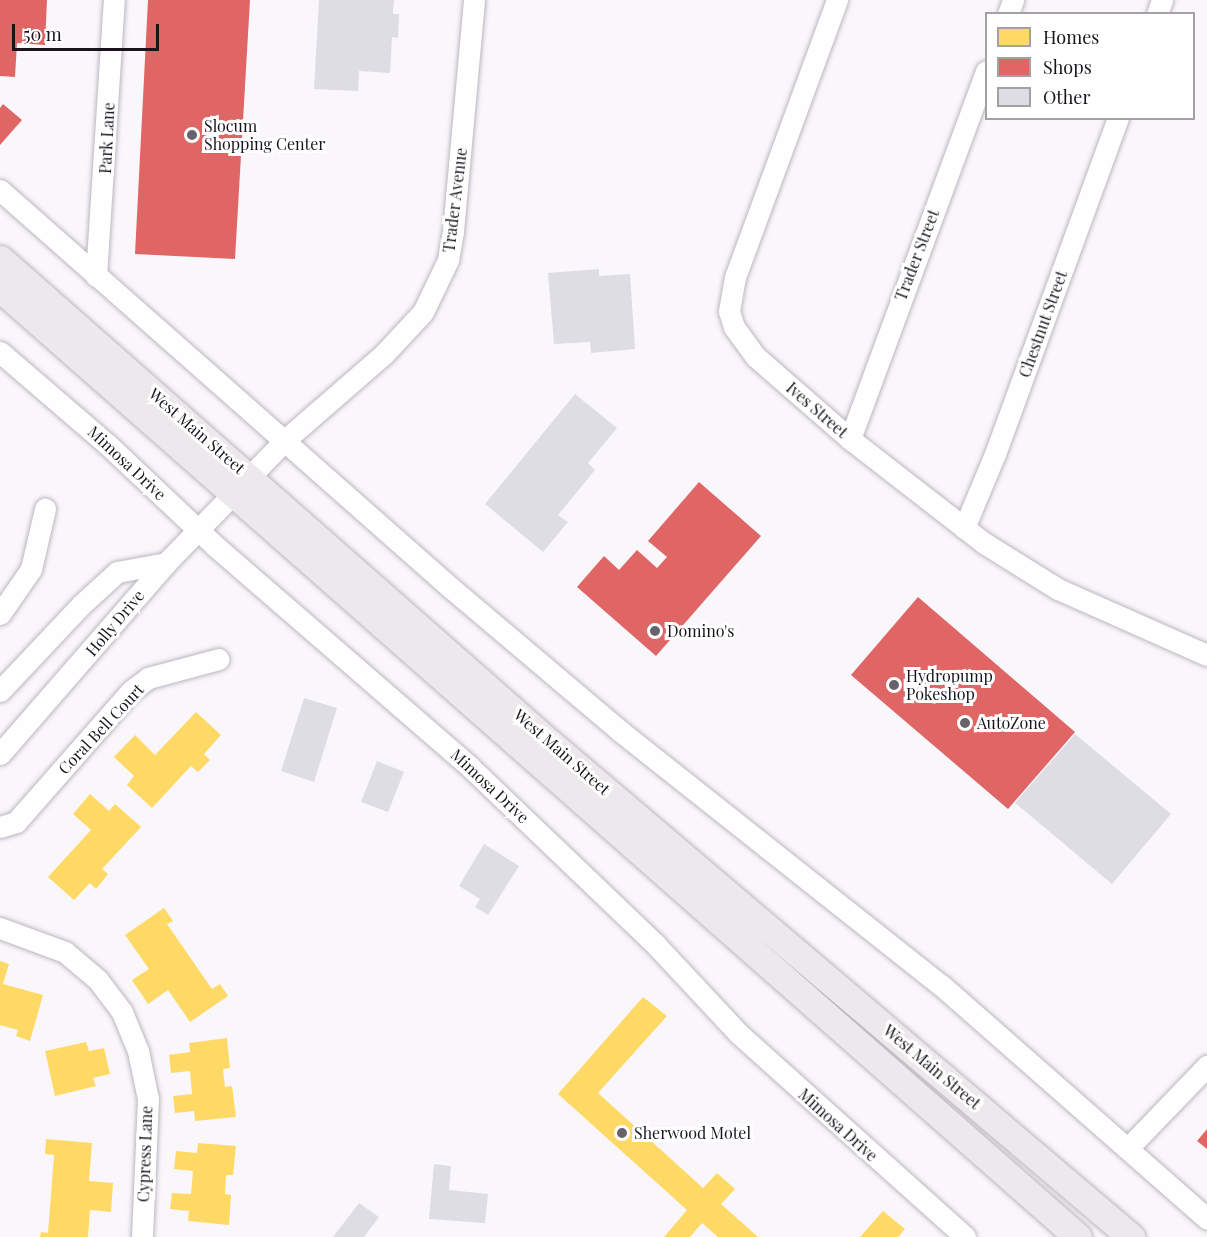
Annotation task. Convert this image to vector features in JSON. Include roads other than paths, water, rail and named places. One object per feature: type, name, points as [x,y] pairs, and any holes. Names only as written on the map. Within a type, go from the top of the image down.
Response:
[{"type":"main road","name":"West Main Street","points":[[0,259],[241,485],[1078,1237]]},
{"type":"main road","name":"West Main Street","points":[[0,288],[559,750],[1131,1237]]},
{"type":"street","name":"Park Lane","points":[[96,276],[114,0]]},
{"type":"street","name":"Trader Avenue","points":[[241,485],[285,440],[384,354],[423,312],[438,285],[453,231],[474,0]]},
{"type":"street","name":"Ives Street","points":[[837,0],[735,277],[729,311],[734,327],[756,357],[850,439],[964,528],[1058,588],[1207,655]]},
{"type":"street","name":"Trader Street","points":[[850,439],[985,76]]},
{"type":"street","name":"Chestnut Street","points":[[964,528],[995,454],[1117,120]]},
{"type":"street","points":[[0,190],[620,731],[941,985],[1207,1219]]},
{"type":"street","name":"Mimosa Drive","points":[[0,352],[470,767],[623,913],[738,1033],[965,1237]]},
{"type":"street","name":"Holly Drive","points":[[0,754],[166,563],[241,485]]},
{"type":"street","points":[[0,614],[31,569],[45,509]]},
{"type":"street","points":[[0,691],[81,604],[117,572],[166,563]]},
{"type":"street","name":"Coral Bell Court","points":[[0,827],[16,822],[131,691],[148,678],[219,659]]},
{"type":"street","name":"Cypress Lane","points":[[0,928],[65,952],[98,980],[122,1012],[138,1051],[148,1099],[142,1237]]},
{"type":"street","points":[[1128,1149],[1207,1066]]},
{"type":"place","name":"Slocum Shopping Center","points":[[192,135]]},
{"type":"place","name":"Domino's","points":[[655,631]]},
{"type":"place","name":"Hydropump Pokeshop","points":[[894,685]]},
{"type":"place","name":"AutoZone","points":[[965,723]]},
{"type":"place","name":"Sherwood Motel","points":[[622,1133]]}]
